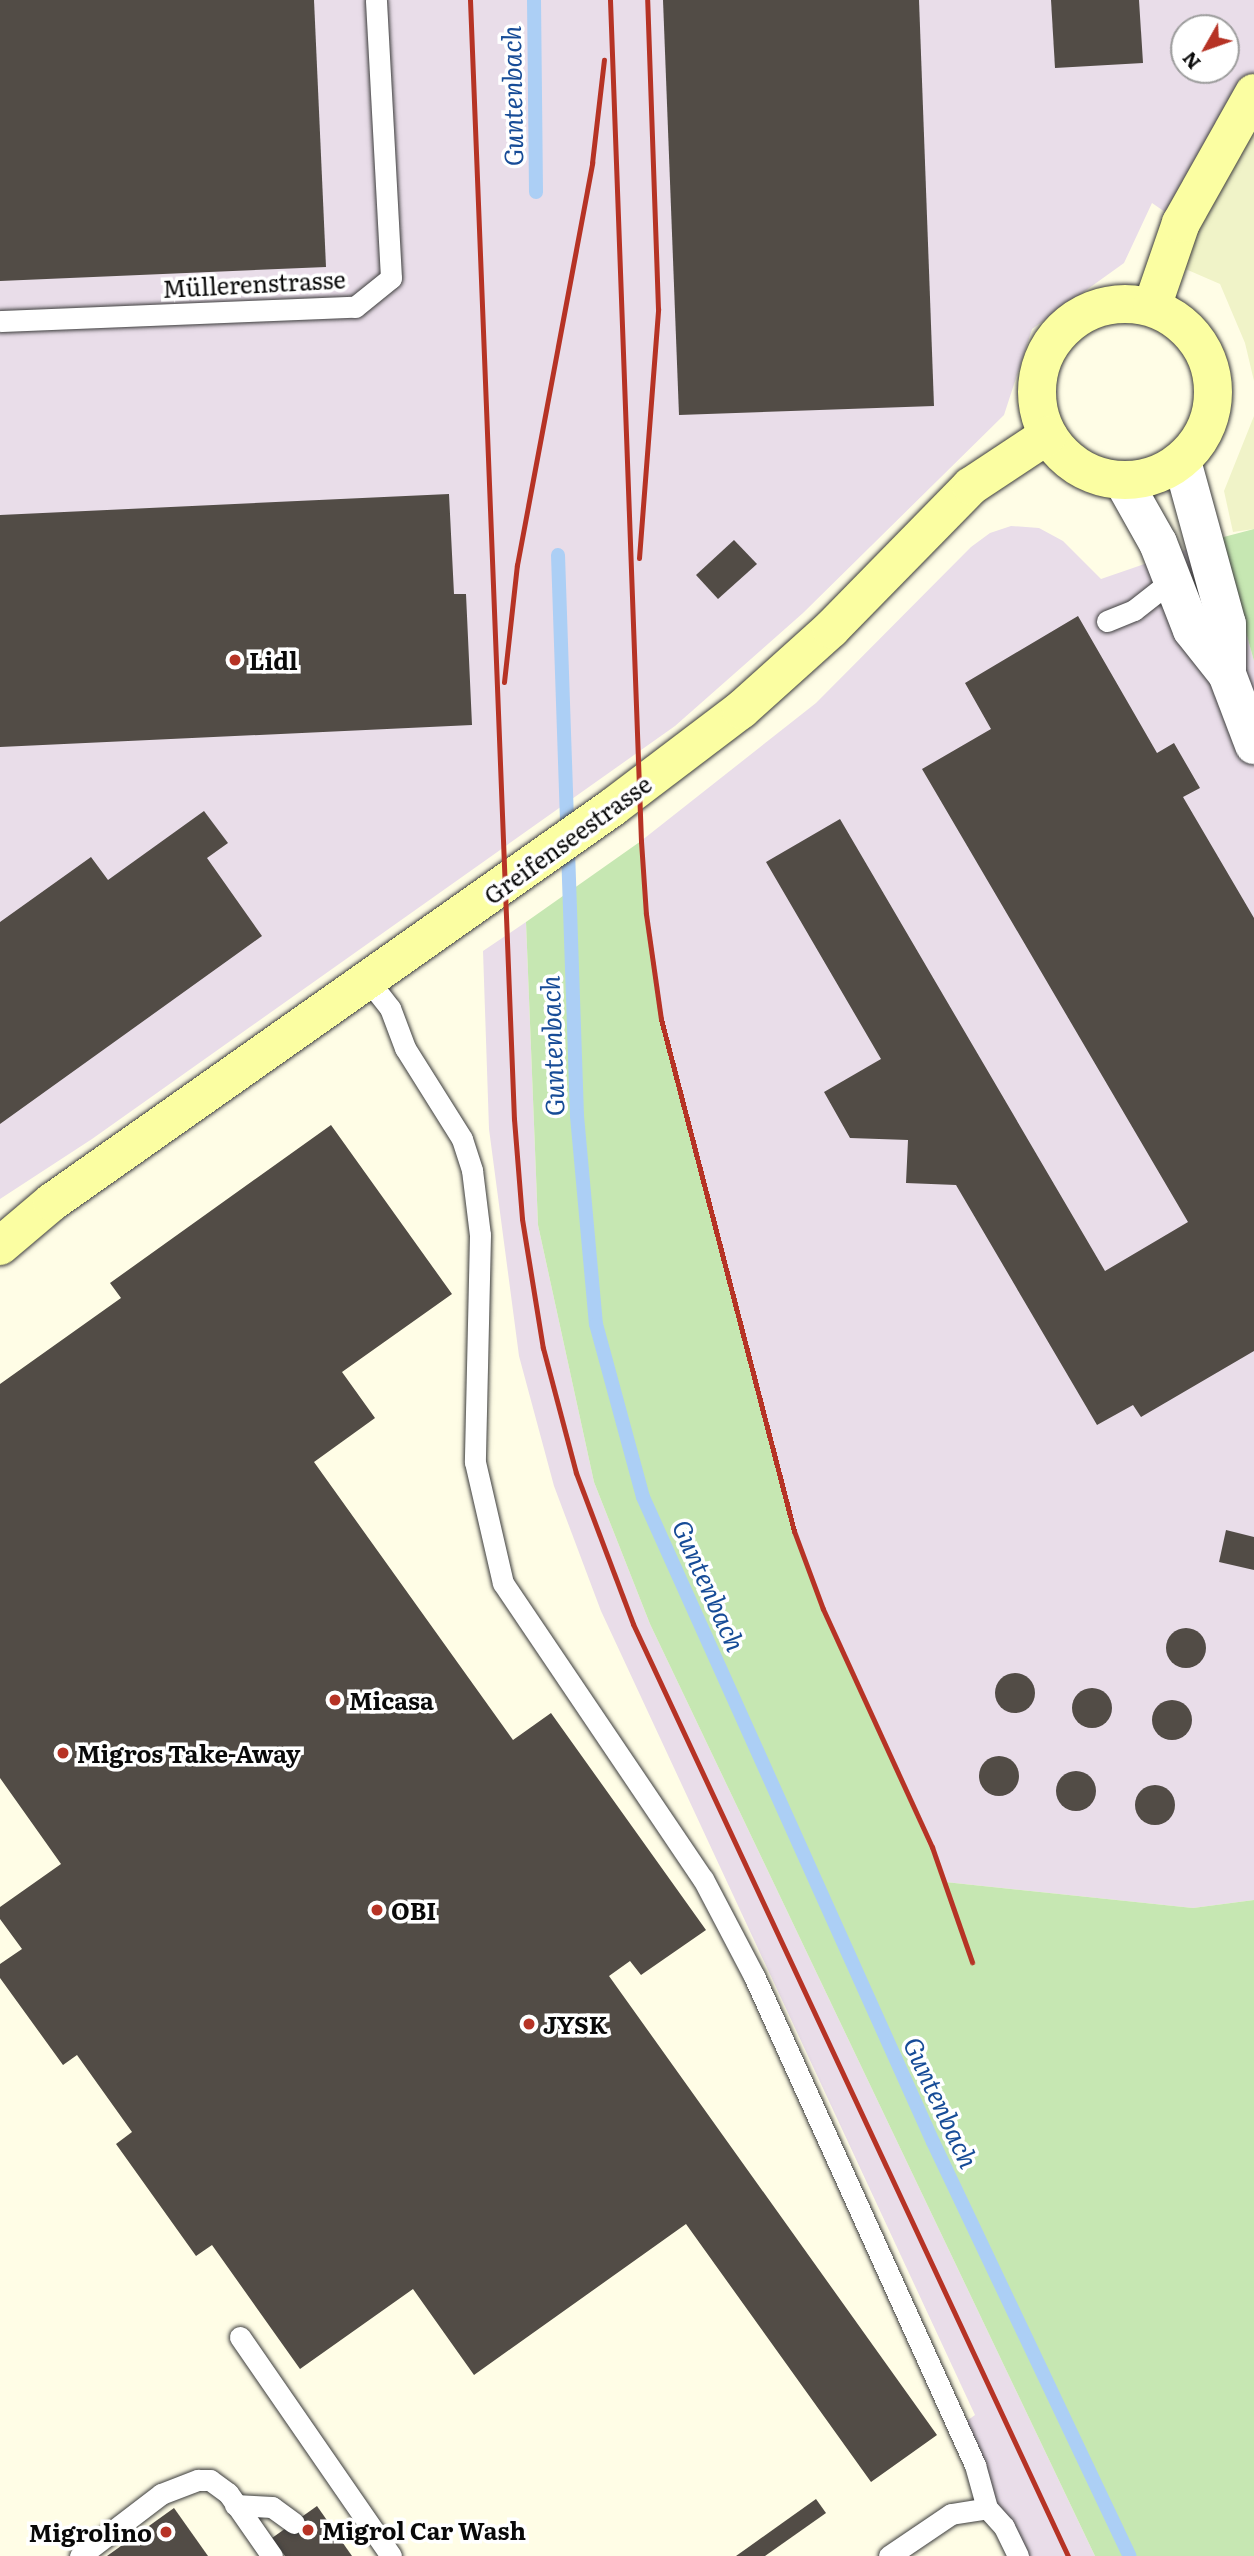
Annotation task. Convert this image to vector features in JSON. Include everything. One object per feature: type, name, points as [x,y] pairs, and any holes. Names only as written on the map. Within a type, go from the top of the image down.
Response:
[{"type":"street","points":[[1152,307],[1181,223],[1254,93]]},
{"type":"street","points":[[1123,303],[1152,307],[1180,322],[1201,346],[1212,375],[1213,407],[1206,426],[1182,461],[1154,476],[1123,481],[1094,475],[1068,459],[1048,435],[1038,406],[1038,375],[1049,345],[1069,323],[1095,308],[1123,303]]},
{"type":"street","name":"Greifenseestrasse","points":[[0,1246],[52,1202],[613,807],[741,710],[831,629],[971,486],[1048,435]]},
{"type":"street","points":[[1182,461],[1227,624],[1227,674]]},
{"type":"street","points":[[1123,481],[1158,543],[1192,630],[1227,674],[1254,745]]},
{"type":"street","name":"Greifenseestrasse","points":[[0,1227],[52,1202]]},
{"type":"lane","name":"Müllerenstrasse","points":[[0,321],[355,307],[391,278],[376,0]]},
{"type":"lane","points":[[1107,621],[1134,610],[1171,581]]},
{"type":"lane","points":[[368,981],[390,1008],[405,1048],[462,1139],[472,1170],[480,1235],[475,1462],[503,1583],[703,1879],[748,1964],[975,2465],[987,2508],[1004,2527],[1018,2556]]},
{"type":"lane","points":[[240,2337],[391,2556]]},
{"type":"lane","points":[[80,2556],[179,2485],[210,2480],[235,2505],[272,2556]]},
{"type":"lane","points":[[235,2505],[272,2507],[294,2523]]},
{"type":"lane","points":[[889,2556],[951,2514],[987,2508]]},
{"type":"shaded area","points":[[0,0],[1254,0],[1254,95],[1181,223],[1152,203],[1124,263],[1032,329],[1004,415],[803,613],[675,726],[92,1139],[0,1199]]},
{"type":"shaded area","points":[[1011,526],[1039,528],[1063,541],[1101,579],[1220,538],[1254,661],[1254,1900],[1193,1908],[945,1882],[823,1609],[794,1531],[677,1089],[655,986],[641,841],[816,703],[971,547],[990,533]]},
{"type":"shaded area","points":[[526,922],[538,1225],[594,1482],[650,1624],[1095,2556],[1018,2556],[957,2428],[975,2415],[601,1611],[554,1486],[519,1356],[489,1129],[483,951]]},
{"type":"green space","points":[[1254,95],[1254,381],[1245,343],[1220,284],[1167,261]]},
{"type":"green space","points":[[1254,416],[1254,529],[1233,532],[1224,491]]},
{"type":"green space","points":[[1254,529],[1254,661],[1220,538]]},
{"type":"green space","points":[[641,841],[646,914],[661,1019],[794,1531],[823,1609],[945,1882],[1193,1908],[1254,1900],[1254,2556],[1095,2556],[650,1624],[594,1482],[538,1225],[526,922]]},
{"type":"building","points":[[0,0],[314,0],[326,267],[0,281]]},
{"type":"building","points":[[663,0],[919,0],[934,406],[679,415]]},
{"type":"building","points":[[1051,0],[1139,0],[1143,63],[1055,68]]},
{"type":"building","name":"Lidl","points":[[449,494],[454,594],[466,594],[472,725],[0,747],[0,515]]},
{"type":"building","points":[[734,540],[757,564],[718,599],[696,575]]},
{"type":"building","points":[[1078,616],[1157,753],[1174,743],[1200,788],[1183,797],[1254,918],[1254,1351],[1141,1417],[1133,1405],[1097,1425],[956,1185],[906,1183],[908,1140],[850,1138],[824,1092],[881,1059],[766,862],[840,819],[1105,1271],[1188,1222],[922,769],[991,729],[965,683]]},
{"type":"building","points":[[204,811],[228,843],[207,858],[262,936],[0,1124],[0,922],[91,857],[108,880]]},
{"type":"building","points":[[331,1125],[452,1294],[342,1372],[375,1418],[314,1462],[513,1740],[551,1713],[706,1930],[641,1975],[630,1961],[609,1976],[937,2435],[871,2482],[686,2224],[474,2375],[413,2289],[300,2369],[212,2245],[196,2256],[116,2144],[132,2132],[77,2055],[63,2065],[0,1978],[0,1964],[22,1949],[0,1919],[0,1907],[61,1864],[0,1778],[0,1384],[121,1298],[110,1283]]},
{"type":"building","points":[[1226,1530],[1254,1537],[1254,1570],[1219,1562]]},
{"type":"building","points":[[1186,1628],[1200,1634],[1206,1648],[1200,1662],[1186,1668],[1172,1662],[1166,1648],[1172,1634]]},
{"type":"building","points":[[1015,1673],[1029,1679],[1035,1693],[1029,1707],[1015,1713],[1001,1707],[995,1693],[1001,1679]]},
{"type":"building","points":[[1092,1688],[1106,1694],[1112,1708],[1106,1722],[1092,1728],[1078,1722],[1072,1708],[1078,1694]]},
{"type":"building","points":[[1172,1700],[1186,1706],[1192,1720],[1186,1734],[1172,1740],[1158,1734],[1152,1720],[1158,1706]]},
{"type":"building","points":[[999,1756],[1013,1762],[1019,1776],[1013,1790],[999,1796],[985,1790],[979,1776],[985,1762]]},
{"type":"building","points":[[1076,1771],[1090,1777],[1096,1791],[1090,1805],[1076,1811],[1062,1805],[1056,1791],[1062,1777]]},
{"type":"building","points":[[1155,1785],[1169,1791],[1175,1805],[1169,1819],[1155,1825],[1141,1819],[1135,1805],[1141,1791]]},
{"type":"building","points":[[816,2499],[826,2513],[765,2556],[736,2556]]},
{"type":"building","name":"Migrol Car Wash","points":[[317,2506],[352,2556],[285,2556],[272,2538]]},
{"type":"building","name":"Migrolino","points":[[174,2508],[208,2556],[107,2556]]},
{"type":"waterway","name":"Guntenbach","points":[[534,0],[536,192]]},
{"type":"waterway","name":"Guntenbach","points":[[558,555],[577,1116],[596,1324],[643,1497],[933,2142],[1130,2556]]},
{"type":"railway","points":[[470,0],[514,1119],[522,1219],[543,1348],[576,1473],[633,1624],[1068,2556]]},
{"type":"railway","points":[[610,0],[641,841],[646,914],[661,1019],[794,1531],[823,1609],[932,1847],[972,1962]]},
{"type":"railway","points":[[639,558],[658,309],[647,0]]},
{"type":"railway","points":[[504,682],[517,565],[592,163],[604,60]]},
{"type":"place","name":"Lidl","points":[[235,660]]},
{"type":"place","name":"Micasa","points":[[335,1700]]},
{"type":"place","name":"Migros Take-Away","points":[[63,1753]]},
{"type":"place","name":"OBI","points":[[377,1910]]},
{"type":"place","name":"JYSK","points":[[529,2024]]},
{"type":"place","name":"Migrol Car Wash","points":[[308,2530]]},
{"type":"place","name":"Migrolino","points":[[166,2532]]}]
